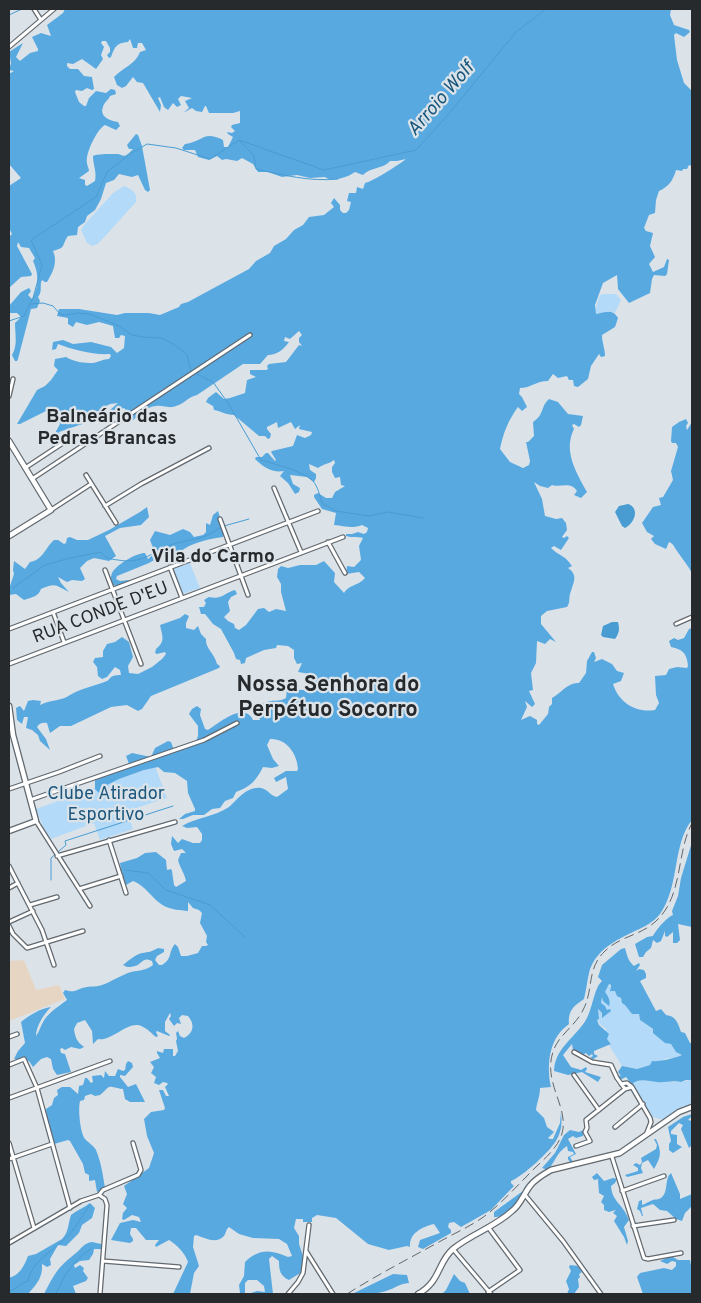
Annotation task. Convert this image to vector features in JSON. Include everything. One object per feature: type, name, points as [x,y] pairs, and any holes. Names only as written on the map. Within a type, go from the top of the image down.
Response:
[{"type":"street","points":[[34,9],[41,20]]},
{"type":"street","points":[[9,46],[54,9]]},
{"type":"street","points":[[32,480],[250,335]]},
{"type":"street","points":[[9,394],[13,379]]},
{"type":"street","points":[[9,441],[50,510]]},
{"type":"street","points":[[24,468],[63,443]]},
{"type":"street","points":[[105,506],[141,484],[209,448]]},
{"type":"street","points":[[86,475],[116,523]]},
{"type":"street","points":[[9,536],[91,484]]},
{"type":"street","points":[[274,488],[301,552]]},
{"type":"street","points":[[9,629],[318,511]]},
{"type":"street","points":[[220,519],[248,595]]},
{"type":"street","name":"RUA CONDE D'EU","points":[[9,664],[343,537]]},
{"type":"street","points":[[328,542],[345,573]]},
{"type":"street","points":[[170,567],[182,598]]},
{"type":"street","points":[[105,570],[141,664]]},
{"type":"street","points":[[53,612],[64,642]]},
{"type":"street","points":[[676,624],[692,617]]},
{"type":"street","points":[[9,706],[13,735],[36,820],[78,890],[90,906]]},
{"type":"street","points":[[30,800],[204,740],[237,723]]},
{"type":"street","points":[[9,789],[100,756]]},
{"type":"street","points":[[9,831],[36,820]]},
{"type":"street","points":[[57,856],[175,822]]},
{"type":"street","points":[[109,840],[126,893]]},
{"type":"street","points":[[9,866],[33,911],[54,965]]},
{"type":"street","points":[[78,890],[121,876]]},
{"type":"street","points":[[9,888],[18,883]]},
{"type":"street","points":[[30,905],[57,897]]},
{"type":"street","points":[[9,922],[33,911]]},
{"type":"street","points":[[9,926],[13,934],[27,948],[83,931]]},
{"type":"street","points":[[9,1037],[17,1034]]},
{"type":"street","points":[[574,1052],[592,1062],[611,1065],[625,1089]]},
{"type":"street","points":[[9,1064],[24,1059],[36,1088],[70,1208]]},
{"type":"street","points":[[9,1098],[110,1061]]},
{"type":"street","points":[[574,1074],[599,1110]]},
{"type":"street","points":[[621,1084],[623,1082],[627,1083],[632,1087],[651,1120],[646,1136]]},
{"type":"street","points":[[576,1146],[590,1141],[585,1132],[586,1122],[625,1089],[632,1087]]},
{"type":"street","points":[[615,1127],[643,1104]]},
{"type":"street","points":[[418,1294],[429,1287],[437,1277],[447,1256],[453,1249],[512,1212],[521,1203],[530,1186],[552,1170],[620,1154],[680,1112],[692,1107]]},
{"type":"street","points":[[9,1143],[34,1228]]},
{"type":"street","points":[[9,1243],[85,1199],[99,1195],[103,1190],[138,1175],[141,1170],[134,1143]]},
{"type":"street","points":[[9,1159],[52,1144]]},
{"type":"street","points":[[612,1157],[644,1258],[648,1259],[681,1253]]},
{"type":"street","points":[[622,1190],[664,1176]]},
{"type":"street","points":[[99,1195],[105,1198],[107,1205],[100,1294]]},
{"type":"street","points":[[525,1195],[563,1241],[601,1294]]},
{"type":"street","points":[[633,1226],[674,1220]]},
{"type":"street","points":[[288,1294],[303,1273],[308,1225]]},
{"type":"street","points":[[453,1249],[490,1293],[520,1270],[488,1228]]},
{"type":"street","points":[[306,1251],[333,1294]]},
{"type":"street","points":[[103,1261],[179,1267]]},
{"type":"shaded area","points":[[65,9],[671,9],[670,15],[674,25],[690,32],[684,37],[676,33],[674,35],[677,60],[684,83],[692,91],[692,166],[689,165],[687,169],[682,171],[676,170],[670,183],[659,191],[655,213],[649,215],[644,228],[646,231],[653,233],[650,246],[655,257],[649,264],[653,272],[664,267],[667,259],[669,260],[667,274],[665,276],[654,275],[650,293],[629,303],[618,289],[617,275],[603,283],[595,305],[596,314],[611,312],[618,318],[615,327],[602,335],[605,356],[601,357],[599,354],[591,366],[588,379],[578,387],[574,386],[573,380],[569,380],[567,376],[558,378],[553,374],[548,381],[520,388],[519,394],[527,407],[522,411],[518,407],[507,426],[500,449],[510,462],[523,468],[529,465],[530,461],[526,442],[534,436],[533,422],[537,419],[549,399],[558,402],[568,414],[583,416],[579,427],[574,424],[572,425],[574,429],[571,437],[570,453],[587,492],[581,498],[574,495],[577,491],[571,486],[552,485],[548,488],[534,482],[542,499],[545,516],[556,519],[562,518],[566,523],[567,530],[562,537],[567,536],[569,538],[561,550],[554,546],[551,548],[569,562],[572,566],[568,568],[573,573],[574,578],[567,607],[547,611],[541,616],[541,624],[556,642],[550,639],[545,644],[537,641],[536,663],[531,673],[533,690],[529,691],[535,704],[532,707],[525,701],[527,707],[521,720],[530,716],[537,720],[539,725],[548,714],[552,698],[568,686],[579,683],[586,673],[587,661],[592,652],[594,652],[596,658],[594,662],[602,659],[612,664],[617,671],[624,673],[621,681],[613,684],[624,701],[641,710],[655,710],[659,703],[656,695],[655,676],[666,675],[669,669],[677,667],[687,668],[688,666],[684,653],[679,649],[671,647],[669,641],[674,638],[678,640],[684,638],[689,629],[692,628],[692,820],[681,841],[671,891],[660,914],[655,919],[607,947],[592,965],[584,999],[572,1009],[569,1024],[554,1042],[549,1064],[551,1087],[540,1088],[536,1110],[544,1118],[547,1127],[554,1132],[548,1138],[550,1139],[553,1139],[560,1123],[561,1112],[559,1136],[543,1156],[529,1169],[511,1181],[514,1186],[491,1210],[461,1227],[454,1222],[449,1223],[448,1227],[451,1233],[423,1249],[418,1247],[420,1240],[440,1233],[434,1224],[417,1231],[410,1242],[410,1247],[389,1250],[368,1244],[336,1218],[317,1215],[312,1218],[312,1222],[303,1222],[303,1219],[296,1219],[294,1228],[299,1236],[299,1244],[303,1256],[302,1272],[289,1280],[281,1272],[279,1261],[272,1256],[269,1259],[273,1294],[248,1294],[257,1291],[265,1292],[264,1286],[257,1280],[248,1280],[245,1283],[245,1294],[240,1293],[239,1285],[244,1276],[245,1262],[250,1257],[261,1252],[271,1252],[288,1257],[292,1256],[287,1244],[279,1239],[253,1238],[239,1234],[229,1227],[223,1237],[217,1240],[194,1236],[193,1247],[199,1266],[194,1273],[190,1294],[173,1294],[188,1262],[183,1252],[172,1242],[169,1240],[156,1247],[155,1245],[159,1240],[146,1240],[136,1228],[131,1228],[130,1234],[133,1241],[130,1243],[111,1240],[120,1223],[133,1220],[141,1222],[139,1217],[132,1215],[124,1220],[122,1219],[123,1213],[127,1208],[123,1204],[127,1194],[124,1186],[149,1168],[154,1153],[147,1136],[144,1119],[151,1112],[164,1110],[159,1090],[163,1090],[166,1096],[169,1096],[165,1087],[167,1083],[163,1082],[159,1085],[154,1083],[156,1077],[151,1073],[154,1067],[150,1062],[160,1058],[157,1051],[163,1053],[164,1049],[173,1049],[173,1056],[175,1056],[178,1051],[176,1033],[178,1031],[180,1036],[184,1038],[192,1031],[192,1022],[188,1016],[182,1015],[179,1018],[181,1024],[177,1023],[174,1026],[169,1019],[170,1013],[165,1022],[165,1031],[169,1036],[157,1031],[158,1036],[156,1037],[138,1025],[109,1037],[98,1039],[93,1044],[92,1031],[85,1020],[77,1023],[74,1029],[75,1034],[78,1041],[84,1047],[80,1049],[71,1047],[65,1050],[60,1049],[61,1053],[65,1054],[71,1072],[57,1075],[53,1069],[51,1059],[47,1057],[41,1059],[33,1067],[29,1061],[14,1059],[25,1043],[21,1022],[43,1009],[51,1007],[41,1020],[36,1036],[44,1020],[53,1010],[67,1000],[63,993],[65,990],[74,991],[100,986],[127,973],[145,969],[153,965],[152,961],[147,959],[134,966],[127,967],[123,965],[140,954],[158,948],[164,949],[164,952],[157,956],[155,960],[159,965],[162,965],[168,960],[175,944],[181,956],[198,953],[202,946],[208,945],[206,942],[207,936],[200,923],[202,913],[199,910],[193,908],[188,902],[188,911],[167,907],[137,883],[133,881],[126,885],[122,878],[120,863],[137,858],[145,853],[156,852],[166,860],[167,870],[171,869],[176,887],[186,881],[178,860],[181,853],[186,853],[182,849],[174,851],[171,844],[172,836],[178,843],[182,839],[193,843],[200,843],[202,834],[197,827],[187,828],[182,826],[229,807],[251,789],[261,788],[277,797],[288,789],[286,777],[276,782],[274,778],[286,771],[297,771],[298,769],[293,752],[281,741],[270,739],[267,745],[273,759],[279,766],[272,768],[263,767],[252,783],[236,792],[233,798],[225,801],[220,808],[212,809],[204,815],[193,815],[183,819],[179,819],[185,814],[195,811],[195,809],[188,793],[187,781],[175,773],[164,772],[158,767],[144,770],[107,785],[99,793],[95,789],[95,779],[105,772],[129,764],[126,756],[132,753],[151,757],[155,748],[168,741],[171,742],[174,750],[195,744],[198,736],[198,726],[189,714],[197,706],[201,709],[200,715],[205,729],[208,730],[237,713],[249,715],[253,720],[260,720],[257,710],[264,703],[286,698],[288,688],[285,680],[297,689],[310,690],[314,683],[310,674],[298,672],[302,663],[297,664],[294,658],[294,650],[288,646],[277,645],[276,648],[264,650],[246,658],[245,663],[241,664],[240,660],[236,659],[221,629],[213,624],[205,614],[201,614],[199,607],[204,607],[206,603],[204,600],[209,597],[220,597],[235,590],[237,594],[231,597],[228,602],[230,611],[224,617],[239,630],[246,625],[258,609],[264,608],[269,612],[276,609],[286,611],[281,584],[277,577],[278,569],[281,566],[288,568],[300,565],[316,565],[324,561],[335,573],[334,582],[344,593],[365,578],[359,572],[346,574],[347,566],[354,567],[361,560],[359,546],[363,538],[348,537],[346,534],[358,532],[364,534],[368,528],[362,525],[352,527],[334,525],[336,513],[322,509],[314,497],[318,493],[326,498],[332,498],[335,492],[345,486],[341,485],[340,477],[335,478],[332,472],[334,460],[318,468],[309,464],[310,470],[316,474],[314,482],[307,477],[290,475],[293,484],[300,488],[299,492],[295,494],[288,483],[280,476],[284,471],[268,469],[255,459],[268,453],[275,461],[272,451],[293,446],[297,435],[305,438],[311,435],[312,432],[299,429],[300,425],[295,429],[291,422],[278,428],[277,422],[267,427],[271,434],[268,439],[265,436],[259,436],[234,415],[214,410],[213,406],[206,402],[216,392],[224,399],[245,393],[247,380],[256,377],[250,374],[250,370],[266,370],[269,364],[286,362],[299,345],[302,346],[299,338],[302,335],[299,331],[290,339],[285,337],[284,341],[289,342],[285,347],[277,353],[268,355],[260,364],[243,364],[181,404],[171,407],[152,407],[145,410],[129,423],[120,421],[130,414],[124,408],[109,414],[110,410],[118,403],[110,404],[95,413],[91,421],[59,432],[62,442],[53,447],[48,439],[49,433],[52,436],[54,435],[60,424],[58,420],[53,422],[53,418],[57,415],[50,409],[17,424],[37,390],[45,386],[58,370],[54,366],[55,359],[66,357],[79,362],[93,363],[109,359],[111,356],[110,354],[83,352],[58,344],[56,349],[52,350],[53,342],[63,340],[73,344],[91,342],[111,347],[117,353],[124,348],[125,336],[121,335],[119,338],[115,338],[113,326],[99,322],[87,325],[76,322],[73,327],[68,324],[68,318],[57,316],[59,309],[79,309],[117,315],[149,313],[160,315],[179,307],[181,304],[249,269],[256,261],[270,253],[274,246],[303,225],[309,217],[324,215],[334,207],[331,203],[334,198],[340,205],[340,210],[346,213],[351,202],[347,201],[349,193],[356,193],[357,187],[363,189],[365,183],[392,169],[406,159],[390,161],[363,175],[355,172],[344,177],[328,179],[325,177],[310,178],[297,175],[282,177],[268,172],[258,172],[253,164],[242,158],[237,161],[222,160],[217,156],[209,160],[198,157],[195,150],[184,150],[182,148],[185,144],[211,136],[223,140],[224,147],[228,147],[233,137],[227,132],[232,133],[235,131],[231,127],[232,125],[240,123],[240,111],[233,113],[209,113],[205,106],[202,112],[192,108],[183,113],[189,108],[185,101],[192,98],[181,96],[178,99],[181,105],[177,107],[173,103],[168,110],[164,107],[160,97],[158,98],[161,105],[160,112],[143,83],[137,82],[133,77],[122,88],[117,85],[114,77],[132,63],[140,52],[146,50],[142,43],[138,43],[137,48],[133,48],[130,39],[128,42],[121,43],[116,46],[109,58],[107,55],[110,52],[110,48],[106,41],[102,41],[101,43],[104,47],[101,55],[103,59],[96,69],[82,59],[73,64],[67,63],[67,66],[70,69],[78,69],[84,76],[92,77],[94,89],[87,88],[82,91],[76,90],[75,92],[79,102],[84,106],[86,106],[89,98],[96,91],[106,93],[111,89],[115,90],[116,94],[110,96],[102,110],[106,118],[118,122],[120,126],[116,130],[105,125],[102,127],[92,142],[88,154],[87,163],[89,171],[79,178],[85,180],[85,185],[87,186],[95,181],[93,156],[106,154],[127,155],[133,149],[129,149],[127,145],[136,134],[142,146],[150,190],[148,192],[145,190],[138,175],[132,177],[119,174],[114,180],[106,183],[95,210],[78,227],[77,235],[68,236],[62,247],[53,251],[55,263],[53,271],[47,282],[42,280],[41,282],[38,297],[40,301],[37,308],[31,309],[18,359],[15,361],[12,355],[16,344],[15,323],[21,317],[17,313],[9,313],[9,306],[21,292],[29,288],[31,291],[28,295],[32,299],[36,290],[37,280],[33,261],[35,258],[29,248],[21,247],[18,242],[17,246],[32,274],[31,276],[21,277],[9,288],[9,237],[12,234],[9,228],[9,186],[21,178],[9,164],[9,74],[14,71],[9,70],[11,63],[9,52],[23,43],[16,57],[20,61],[30,53],[38,51],[32,37],[41,33],[51,36],[47,25],[63,13]]},
{"type":"shaded area","points":[[686,419],[688,423],[686,426],[687,430],[692,422],[692,573],[673,545],[669,542],[666,549],[655,544],[651,539],[654,536],[647,532],[642,523],[653,507],[661,505],[659,498],[663,497],[673,480],[671,471],[678,447],[676,443],[671,441],[672,427]]},
{"type":"shaded area","points":[[628,504],[634,509],[635,516],[625,528],[615,512],[619,506]]},
{"type":"shaded area","points":[[147,507],[149,517],[141,525],[120,528],[105,536],[116,556],[109,561],[94,558],[87,561],[80,568],[85,579],[82,581],[72,580],[67,582],[58,577],[69,592],[53,585],[41,589],[36,595],[24,600],[16,594],[9,595],[14,574],[14,561],[25,569],[30,562],[41,556],[54,540],[64,544],[67,538],[70,537],[77,540],[88,540],[109,530]]},
{"type":"shaded area","points":[[218,511],[224,530],[223,537],[193,544],[182,550],[175,557],[165,554],[149,563],[117,576],[116,579],[120,581],[129,580],[129,582],[119,586],[110,582],[113,571],[124,562],[145,553],[148,559],[155,553],[150,540],[155,531],[170,535],[183,529],[190,532],[194,537],[203,535],[206,532],[206,523],[210,525],[213,515]]},
{"type":"shaded area","points":[[185,614],[189,616],[186,628],[194,630],[198,626],[217,664],[220,666],[219,668],[151,696],[142,709],[138,711],[127,705],[111,707],[71,726],[60,726],[50,733],[47,723],[40,724],[37,727],[46,739],[50,750],[40,741],[38,735],[26,728],[28,717],[24,717],[22,724],[17,720],[16,708],[20,706],[24,711],[28,701],[41,701],[40,705],[107,681],[111,677],[121,675],[120,670],[115,667],[107,677],[102,679],[98,676],[97,667],[93,662],[95,658],[103,657],[103,651],[107,644],[115,642],[122,637],[129,642],[133,657],[128,666],[129,673],[138,674],[152,667],[166,654],[165,652],[155,653],[162,641],[160,625],[180,618]]},
{"type":"shaded area","points":[[612,622],[618,622],[619,629],[615,639],[603,637],[601,635],[603,626]]},
{"type":"shaded area","points":[[692,842],[692,927],[678,924],[680,940],[677,943],[673,943],[673,932],[667,937],[665,936],[665,931],[661,941],[657,943],[653,940],[651,948],[643,957],[639,957],[635,944],[647,937],[653,936],[662,924],[673,915],[672,911],[678,896],[681,878]]},
{"type":"shaded area","points":[[625,948],[632,964],[634,966],[639,963],[640,965],[636,971],[639,969],[644,970],[646,974],[646,978],[640,981],[656,1011],[661,1009],[666,1015],[674,1018],[681,1032],[685,1033],[690,1043],[692,1043],[692,1080],[660,1082],[645,1080],[633,1083],[635,1089],[626,1077],[620,1080],[616,1075],[621,1076],[618,1072],[622,1066],[637,1069],[650,1065],[652,1061],[667,1060],[682,1055],[676,1052],[671,1044],[665,1043],[653,1033],[653,1029],[640,1020],[639,1014],[632,1014],[622,1003],[621,998],[617,996],[615,991],[610,992],[611,985],[609,984],[605,992],[610,1004],[609,1006],[603,1001],[602,997],[601,1003],[607,1010],[610,1009],[611,1011],[602,1018],[602,1013],[598,1009],[599,1019],[597,1020],[599,1025],[609,1034],[607,1039],[611,1044],[594,1051],[594,1054],[598,1056],[592,1060],[592,1054],[589,1056],[586,1053],[584,1056],[573,1050],[572,1044],[563,1055],[571,1067],[581,1070],[586,1067],[585,1072],[601,1077],[598,1082],[582,1072],[568,1075],[554,1071],[557,1057],[587,1018],[597,989],[602,981],[598,977],[602,965],[621,949]]},
{"type":"shaded area","points":[[24,960],[36,990],[59,985],[65,999],[9,1021],[9,961]]},
{"type":"shaded area","points":[[128,1061],[132,1063],[133,1067],[125,1076],[120,1075],[120,1077],[128,1087],[136,1084],[145,1102],[130,1102],[125,1099],[123,1089],[108,1087],[100,1095],[95,1096],[91,1094],[85,1096],[79,1105],[82,1131],[85,1139],[96,1150],[103,1173],[105,1188],[97,1192],[95,1180],[89,1181],[89,1175],[85,1173],[83,1164],[70,1141],[54,1144],[48,1131],[46,1109],[52,1105],[54,1098],[58,1095],[57,1090],[62,1087],[70,1087],[78,1094],[79,1086],[83,1085],[85,1078],[91,1083],[93,1082],[92,1076],[101,1075],[104,1078],[105,1071],[109,1076],[115,1076],[118,1069],[125,1070]]},
{"type":"shaded area","points":[[692,1114],[688,1120],[692,1121],[691,1146],[689,1148],[681,1129],[683,1125],[679,1123],[671,1131],[671,1134],[677,1135],[677,1144],[682,1147],[673,1153],[669,1150],[671,1141],[668,1127],[683,1117]]},
{"type":"shaded area","points":[[570,1130],[579,1132],[584,1130],[583,1136],[576,1138],[573,1136],[568,1139],[576,1154],[570,1157],[575,1162],[571,1164],[568,1159],[568,1157],[574,1154],[568,1151],[567,1146],[558,1154],[548,1170],[532,1182],[512,1210],[507,1214],[494,1217],[494,1212],[523,1191],[529,1182],[545,1171],[542,1168],[555,1153],[564,1135]]},
{"type":"shaded area","points":[[654,1139],[656,1139],[658,1144],[660,1154],[654,1169],[648,1160],[642,1163],[643,1173],[627,1177],[625,1175],[638,1171],[638,1168],[633,1165],[636,1163],[640,1165],[642,1162],[641,1158],[656,1149],[657,1145]]},
{"type":"shaded area","points":[[597,1173],[604,1181],[613,1178],[617,1179],[611,1186],[616,1200],[629,1220],[624,1227],[628,1241],[627,1245],[614,1221],[617,1216],[613,1213],[616,1210],[609,1212],[604,1210],[604,1205],[601,1202],[604,1196],[599,1193],[599,1179],[594,1180],[592,1177]]},
{"type":"shaded area","points":[[671,1173],[680,1194],[680,1199],[692,1194],[692,1206],[685,1213],[682,1221],[676,1219],[667,1211],[660,1210],[653,1204],[641,1208],[642,1216],[637,1209],[639,1201],[642,1200],[642,1205],[661,1198]]},
{"type":"shaded area","points":[[90,1203],[95,1208],[92,1218],[82,1225],[79,1233],[66,1246],[58,1245],[50,1259],[51,1265],[47,1267],[42,1264],[42,1273],[39,1280],[28,1294],[9,1294],[9,1278],[19,1272],[28,1256],[36,1254],[62,1239],[67,1230],[71,1215]]},
{"type":"shaded area","points":[[92,1242],[101,1244],[101,1249],[94,1249],[89,1260],[80,1261],[74,1265],[75,1268],[80,1265],[84,1268],[83,1271],[88,1278],[86,1281],[73,1286],[76,1294],[44,1294],[60,1267],[85,1245]]},
{"type":"shaded area","points":[[671,1256],[678,1260],[690,1260],[692,1294],[643,1294],[637,1277],[640,1273],[664,1268],[672,1270],[676,1266],[676,1262],[672,1261],[667,1264],[660,1261]]},
{"type":"shaded area","points":[[570,1265],[578,1266],[582,1272],[579,1274],[580,1277],[578,1279],[579,1287],[574,1294],[567,1294],[569,1289],[566,1281],[571,1271]]},
{"type":"shaded area","points":[[393,1274],[407,1275],[409,1283],[378,1293],[352,1294]]},
{"type":"shaded area","points":[[454,1274],[460,1281],[465,1283],[470,1294],[442,1294]]},
{"type":"green space","points":[[124,186],[134,192],[136,202],[98,244],[92,246],[87,243],[81,230],[113,193]]},
{"type":"green space","points":[[616,294],[621,300],[615,313],[610,311],[596,314],[595,310],[600,295]]},
{"type":"green space","points":[[190,563],[200,588],[182,594],[173,569]]},
{"type":"green space","name":"Clube Atirador Esportivo","points":[[155,766],[167,798],[127,811],[133,829],[100,840],[94,823],[51,839],[44,829],[36,809]]},
{"type":"green space","points":[[609,983],[611,991],[615,991],[632,1014],[639,1014],[640,1020],[671,1043],[676,1052],[682,1055],[677,1059],[667,1058],[637,1069],[622,1066],[609,1045],[611,1043],[607,1039],[606,1029],[599,1023],[597,1018],[597,1009],[602,1013],[602,1017],[607,1010],[601,1003],[602,996]]},
{"type":"green space","points":[[646,1080],[680,1082],[692,1080],[692,1105],[680,1107],[664,1120],[653,1117],[654,1119],[633,1083]]},
{"type":"waterway","points":[[9,15],[22,9]]},
{"type":"waterway","name":"Arroio Wolf","points":[[9,321],[24,316],[33,298],[42,265],[31,240],[96,197],[107,172],[130,154],[147,144],[176,148],[210,159],[239,140],[324,170],[416,150],[447,116],[516,32],[546,9],[551,9]]},
{"type":"waterway","points":[[240,141],[254,156],[256,169],[307,179],[338,179]]},
{"type":"waterway","points":[[31,304],[43,303],[53,306],[60,314],[65,315],[90,314],[119,326],[132,335],[161,338],[187,354],[191,372]]},
{"type":"waterway","points":[[195,373],[213,382],[228,403],[261,460],[288,468],[308,477],[316,486],[322,503],[336,511],[369,516],[388,512],[423,518]]},
{"type":"waterway","points":[[224,526],[249,519]]},
{"type":"waterway","points":[[13,588],[45,565],[101,552],[110,559],[135,560],[149,556],[177,543],[204,536],[221,527]]},
{"type":"waterway","points":[[51,880],[51,858],[66,845],[65,841],[173,806]]},
{"type":"waterway","points":[[125,870],[148,873],[166,890],[210,905],[245,937]]},
{"type":"waterway","points":[[9,1292],[28,1281],[35,1266],[67,1237],[90,1205]]},
{"type":"waterway","points":[[56,1294],[70,1268],[91,1249]]},
{"type":"railway","points":[[347,1294],[482,1218],[506,1197],[555,1147],[562,1135],[563,1123],[562,1112],[551,1076],[554,1049],[583,1010],[595,965],[599,958],[620,940],[652,925],[666,909],[675,888],[684,844],[692,823]]},
{"type":"district","name":"Balneário das Pedras Brancas","points":[[107,429]]},
{"type":"district","name":"Vila do Carmo","points":[[213,558]]},
{"type":"district","name":"Nossa Senhora do Perpétuo Socorro","points":[[328,700]]}]
